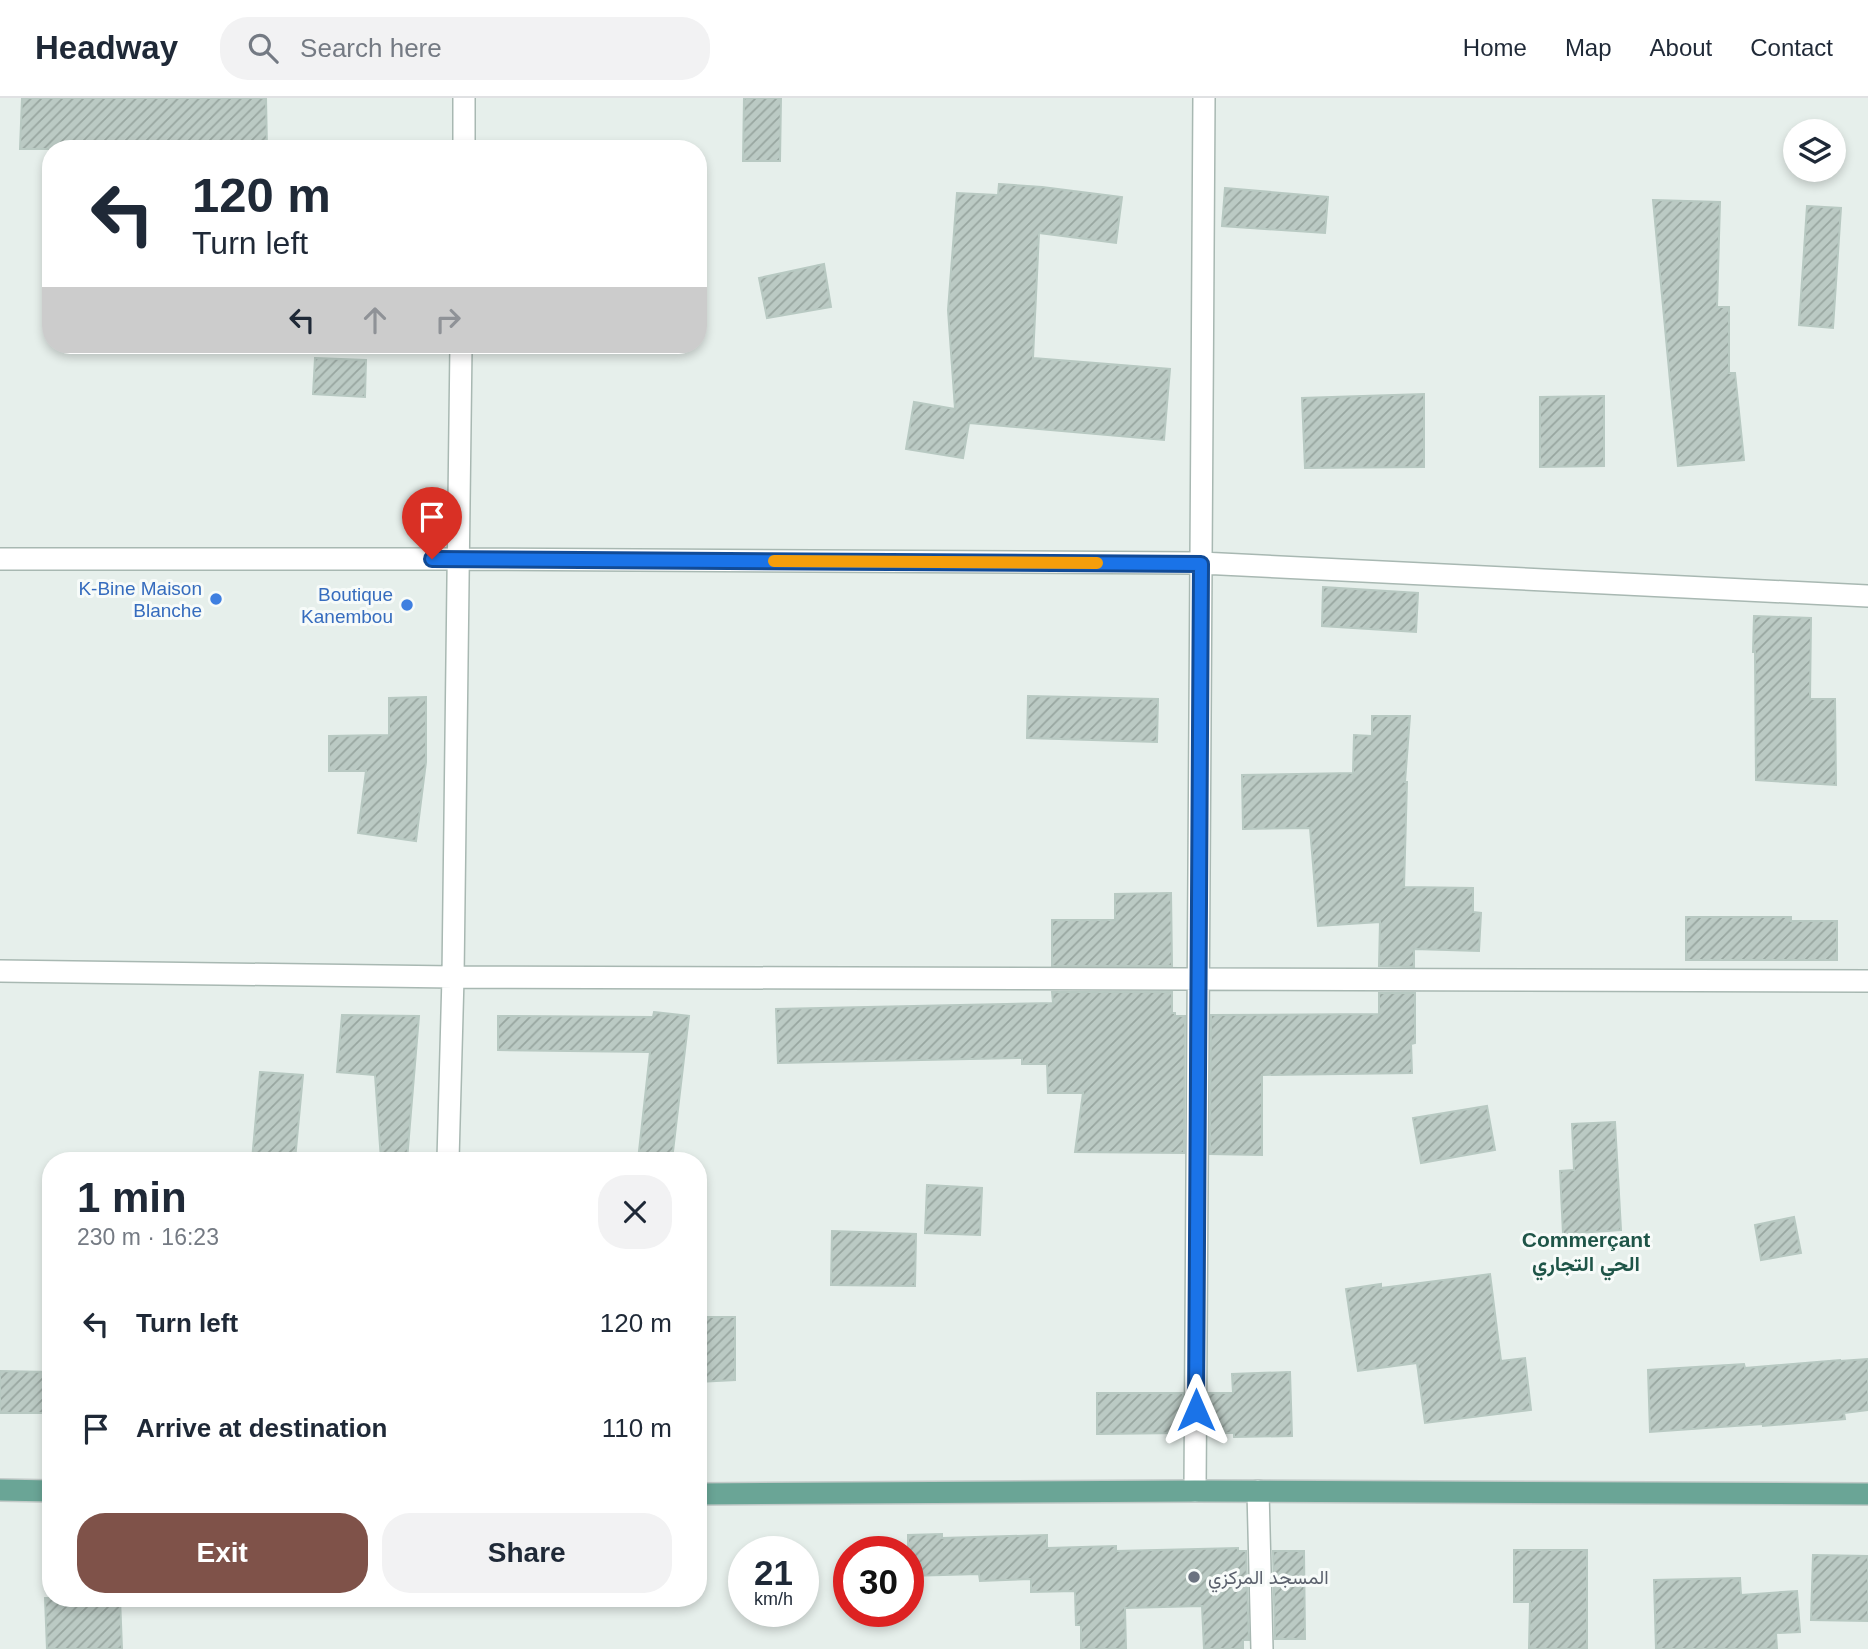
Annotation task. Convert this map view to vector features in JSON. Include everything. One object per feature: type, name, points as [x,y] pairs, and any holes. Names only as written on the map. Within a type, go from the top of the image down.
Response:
[{"type":"main road","points":[[0,1490],[42,1491]]},
{"type":"main road","points":[[707,1494],[1258,1491],[1868,1494]]},
{"type":"street","points":[[464,98],[464,140]]},
{"type":"street","points":[[1195,1491],[1204,98]]},
{"type":"street","points":[[448,1152],[461,354]]},
{"type":"street","points":[[0,559],[1201,564],[1868,596]]},
{"type":"street","points":[[0,971],[453,977],[1868,981]]},
{"type":"street","points":[[1258,1491],[1262,1649]]},
{"type":"building","points":[[22,98],[266,98],[267,140],[42,140],[42,149],[20,149]]},
{"type":"building","points":[[744,98],[781,98],[780,161],[743,161]]},
{"type":"building","points":[[999,184],[1122,197],[1116,243],[1039,233],[1033,358],[1170,369],[1164,440],[969,423],[963,458],[906,449],[914,402],[955,409],[948,310],[957,193],[998,195]]},
{"type":"building","points":[[1225,188],[1328,197],[1325,233],[1222,226]]},
{"type":"building","points":[[1653,200],[1720,202],[1717,307],[1729,307],[1729,373],[1735,373],[1744,460],[1678,466]]},
{"type":"building","points":[[1807,206],[1841,208],[1833,328],[1799,325]]},
{"type":"building","points":[[824,264],[831,307],[767,318],[759,278]]},
{"type":"building","points":[[315,358],[366,360],[365,397],[313,394]]},
{"type":"building","points":[[1424,394],[1424,467],[1305,468],[1302,398]]},
{"type":"building","points":[[1604,396],[1604,466],[1540,467],[1540,397]]},
{"type":"building","points":[[1323,587],[1418,593],[1416,632],[1322,626]]},
{"type":"building","points":[[1754,616],[1811,618],[1810,699],[1835,699],[1836,785],[1756,780]]},
{"type":"building","points":[[1028,696],[1158,699],[1157,742],[1027,738]]},
{"type":"building","points":[[426,697],[426,762],[416,841],[358,833],[366,771],[329,771],[329,736],[389,735],[389,698]]},
{"type":"building","points":[[1372,716],[1410,716],[1405,782],[1404,887],[1473,888],[1473,912],[1481,913],[1479,951],[1414,949],[1414,967],[1379,966],[1380,922],[1318,926],[1310,828],[1243,829],[1242,775],[1353,773],[1354,735],[1372,736]]},
{"type":"building","points":[[1171,893],[1172,966],[1052,966],[1052,920],[1115,920],[1115,894]]},
{"type":"building","points":[[1686,917],[1791,917],[1791,921],[1837,921],[1837,960],[1686,960]]},
{"type":"building","points":[[1052,992],[1172,992],[1172,1013],[1175,1013],[1175,1016],[1185,1016],[1184,1153],[1075,1152],[1083,1093],[1048,1093],[1047,1064],[1022,1064],[1022,1058],[778,1063],[776,1009],[1053,1003]]},
{"type":"building","points":[[1379,993],[1415,993],[1412,1073],[1262,1075],[1262,1155],[1210,1154],[1211,1015],[1379,1014]]},
{"type":"building","points":[[654,1012],[689,1016],[673,1152],[639,1152],[650,1052],[498,1050],[498,1016],[653,1017]]},
{"type":"building","points":[[342,1015],[419,1016],[408,1152],[380,1152],[375,1075],[337,1072]]},
{"type":"building","points":[[260,1072],[303,1075],[296,1152],[253,1152]]},
{"type":"building","points":[[1487,1106],[1495,1150],[1421,1163],[1413,1118]]},
{"type":"building","points":[[1615,1122],[1621,1230],[1563,1234],[1560,1171],[1574,1170],[1572,1124]]},
{"type":"building","points":[[927,1185],[982,1188],[980,1235],[925,1233]]},
{"type":"building","points":[[1794,1217],[1801,1253],[1761,1260],[1755,1225]]},
{"type":"building","points":[[832,1231],[916,1234],[915,1286],[831,1285]]},
{"type":"building","points":[[1490,1274],[1501,1361],[1525,1358],[1531,1410],[1425,1423],[1417,1363],[1358,1371],[1346,1289],[1381,1284],[1381,1288]]},
{"type":"building","points":[[707,1317],[735,1317],[735,1380],[707,1382]]},
{"type":"building","points":[[1868,1359],[1868,1410],[1844,1413],[1845,1419],[1650,1432],[1648,1370],[1744,1364],[1745,1368]]},
{"type":"building","points":[[0,1371],[42,1372],[42,1413],[0,1413]]},
{"type":"building","points":[[1290,1372],[1292,1436],[1234,1437],[1234,1433],[1208,1433],[1209,1393],[1233,1393],[1232,1374]]},
{"type":"building","points":[[1097,1393],[1183,1393],[1182,1433],[1097,1434]]},
{"type":"building","points":[[942,1534],[942,1538],[1047,1535],[1047,1548],[1116,1546],[1116,1551],[1238,1548],[1238,1551],[1246,1551],[1249,1640],[1243,1640],[1243,1649],[1204,1649],[1202,1606],[1125,1608],[1126,1649],[1081,1649],[1081,1625],[1076,1625],[1075,1591],[1031,1592],[1031,1579],[980,1581],[979,1574],[924,1576],[924,1536],[908,1535]]},
{"type":"building","points":[[1514,1550],[1587,1550],[1587,1649],[1529,1649],[1530,1602],[1514,1602]]},
{"type":"building","points":[[1273,1551],[1304,1551],[1305,1639],[1275,1639]]},
{"type":"building","points":[[1813,1555],[1868,1556],[1868,1621],[1811,1620]]},
{"type":"building","points":[[1740,1578],[1741,1595],[1797,1591],[1800,1632],[1776,1633],[1777,1649],[1656,1649],[1654,1580]]},
{"type":"building","points":[[45,1607],[120,1607],[122,1649],[47,1649]]},
{"type":"slow traffic","points":[[774,561],[1097,563]]},
{"type":"place","name":"K-Bine Maison Blanche","points":[[216,599]]},
{"type":"place","name":"Boutique Kanembou","points":[[407,605]]},
{"type":"place","name":"المسجد المركزي","points":[[1194,1577]]},
{"type":"district","name":"Commerçant الحي التجاري","points":[[1586,1251]]},
{"type":"route","points":[[432,559],[1201,564],[1196,1410]]}]
